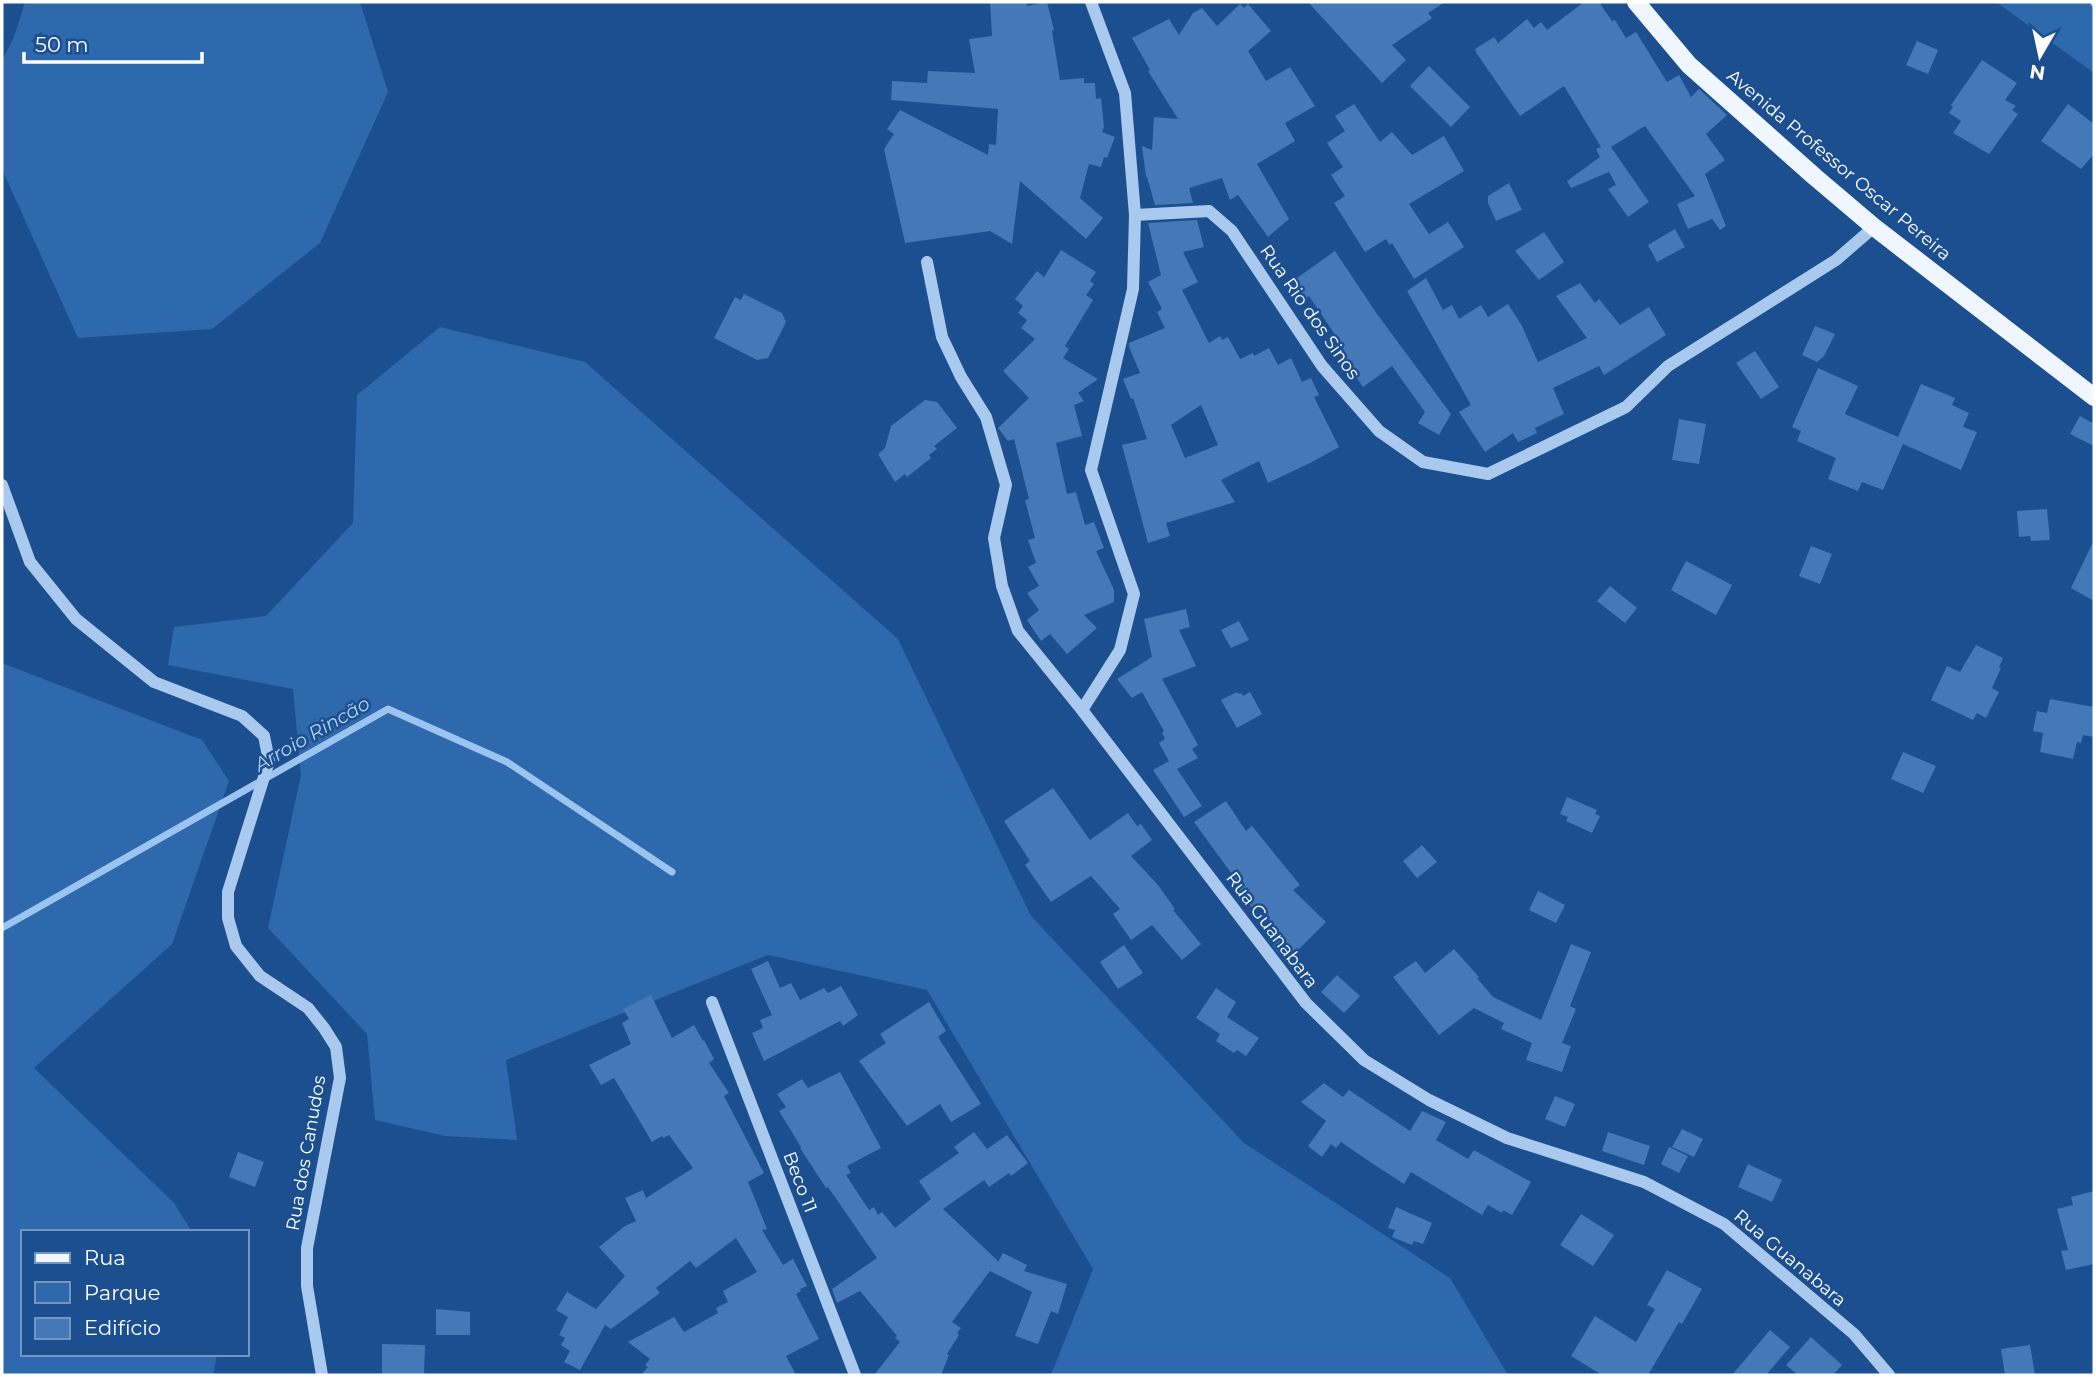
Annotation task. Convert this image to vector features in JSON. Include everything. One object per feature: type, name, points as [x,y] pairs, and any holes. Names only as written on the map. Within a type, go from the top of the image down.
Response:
[{"type":"main road","name":"Avenida Professor Oscar Pereira","points":[[1636,2],[1689,65],[1874,227],[2094,397]]},
{"type":"street","points":[[1082,710],[1119,650],[1134,594],[1091,470],[1133,289],[1135,215],[1125,93],[1091,2]]},
{"type":"street","name":"Rua Rio dos Sinos","points":[[1135,215],[1209,211],[1232,231],[1322,366],[1379,431],[1423,462],[1488,474],[1626,407],[1668,366],[1836,260],[1874,227]]},
{"type":"street","name":"Rua Guanabara","points":[[927,262],[942,337],[961,377],[986,417],[1006,485],[993,538],[1002,586],[1018,631],[1082,710],[1306,1003],[1364,1060],[1429,1100],[1507,1138],[1644,1182],[1724,1224],[1854,1334],[1889,1375]]},
{"type":"street","name":"Rua dos Canudos","points":[[2,485],[30,562],[76,619],[154,681],[242,716],[264,736],[269,761],[228,892],[228,918],[236,947],[260,976],[309,1008],[336,1047],[340,1078],[307,1248],[307,1286],[322,1375]]},
{"type":"street","name":"Beco 11","points":[[712,1002],[855,1375]]},
{"type":"green space","points":[[25,2],[360,2],[388,92],[320,243],[212,329],[78,338],[2,169],[2,61],[14,37]]},
{"type":"green space","points":[[1996,2],[2094,2],[2094,73]]},
{"type":"green space","points":[[440,327],[585,362],[898,639],[1031,916],[1244,1143],[1450,1278],[1508,1375],[1051,1375],[1093,1269],[927,990],[768,955],[506,1060],[517,1140],[445,1136],[375,1120],[367,1034],[268,928],[301,775],[293,689],[168,665],[174,627],[266,616],[353,523],[357,395]]},
{"type":"green space","points":[[2,663],[202,740],[229,781],[172,944],[34,1068],[174,1203],[191,1230],[21,1230],[21,1356],[217,1356],[213,1375],[2,1375]]},
{"type":"building","points":[[990,2],[1027,2],[1027,6],[1047,2],[1054,30],[1052,31],[1060,80],[1084,78],[1084,83],[1095,83],[1096,99],[1101,98],[1104,127],[1102,132],[1115,137],[1101,167],[1089,164],[1080,198],[1103,218],[1086,239],[1020,181],[1012,244],[990,231],[905,243],[884,149],[894,134],[887,129],[900,110],[988,155],[989,144],[996,145],[998,109],[891,100],[892,81],[927,83],[928,71],[975,73],[969,39],[992,36]]},
{"type":"building","points":[[1308,2],[1445,2],[1428,13],[1432,18],[1392,45],[1406,60],[1382,83]]},
{"type":"building","points":[[1584,2],[1599,2],[1626,38],[1636,32],[1667,82],[1679,75],[1691,97],[1699,89],[1727,115],[1706,134],[1725,160],[1705,174],[1726,226],[1720,230],[1712,219],[1688,229],[1677,204],[1695,196],[1645,126],[1611,147],[1649,202],[1628,217],[1608,189],[1616,185],[1609,172],[1571,188],[1567,181],[1600,157],[1596,149],[1601,147],[1564,86],[1520,116],[1477,54],[1475,49],[1494,37],[1498,43],[1527,19],[1534,28],[1541,22],[1547,30]]},
{"type":"building","points":[[1240,4],[1244,8],[1248,4],[1271,31],[1248,51],[1266,81],[1290,67],[1315,106],[1285,123],[1295,141],[1257,164],[1289,219],[1268,237],[1238,195],[1230,200],[1222,178],[1189,188],[1193,203],[1155,205],[1146,177],[1142,146],[1152,150],[1154,117],[1178,119],[1148,71],[1150,70],[1132,38],[1169,19],[1179,35],[1193,13],[1202,8],[1217,26]]},
{"type":"building","points":[[1917,41],[1938,50],[1928,74],[1906,65]]},
{"type":"building","points":[[1982,60],[2017,83],[2005,100],[2016,106],[2012,110],[2018,114],[1989,154],[1953,133],[1961,121],[1949,113],[1953,107],[1951,105]]},
{"type":"building","points":[[1429,66],[1470,107],[1451,127],[1410,86]]},
{"type":"building","points":[[1354,104],[1380,142],[1392,132],[1412,155],[1444,136],[1464,171],[1409,204],[1429,234],[1448,222],[1464,247],[1414,279],[1392,243],[1390,245],[1386,239],[1365,252],[1334,203],[1345,196],[1331,175],[1343,167],[1327,143],[1345,131],[1335,116]]},
{"type":"building","points":[[2068,104],[2094,124],[2094,154],[2081,169],[2041,141]]},
{"type":"building","points":[[1509,183],[1522,210],[1496,221],[1488,203],[1488,196]]},
{"type":"building","points":[[1197,220],[1204,247],[1183,252],[1198,282],[1182,290],[1209,343],[1220,336],[1222,340],[1228,337],[1240,359],[1253,353],[1254,356],[1269,348],[1278,365],[1291,358],[1302,382],[1311,378],[1319,395],[1314,397],[1339,447],[1268,483],[1259,461],[1221,480],[1235,502],[1166,523],[1170,536],[1148,543],[1122,445],[1147,439],[1133,398],[1131,399],[1123,379],[1140,373],[1129,343],[1165,328],[1157,312],[1162,309],[1148,282],[1161,275],[1148,223]],"holes":[[[1201,405],[1218,445],[1185,458],[1171,425]]]},
{"type":"building","points":[[1675,229],[1685,247],[1657,262],[1648,245]]},
{"type":"building","points":[[1544,232],[1564,262],[1539,280],[1515,251]]},
{"type":"building","points":[[1061,250],[1096,272],[1090,281],[1094,284],[1086,295],[1093,300],[1065,346],[1069,349],[1063,358],[1098,379],[1078,393],[1084,401],[1074,405],[1082,436],[1056,443],[1067,494],[1076,492],[1085,525],[1094,522],[1104,548],[1096,551],[1114,590],[1114,602],[1084,615],[1097,628],[1067,654],[1050,634],[1041,641],[1027,620],[1039,610],[1027,593],[1039,586],[1028,567],[1036,563],[1028,540],[1035,538],[1025,500],[1029,499],[1014,439],[1008,441],[998,428],[1029,398],[1003,371],[1035,339],[1021,328],[1027,320],[1018,313],[1023,306],[1015,299],[1037,271],[1044,277]]},
{"type":"building","points":[[1335,251],[1377,314],[1451,414],[1439,435],[1418,423],[1425,412],[1392,366],[1363,387],[1335,346],[1340,342],[1309,296],[1306,299],[1294,280]]},
{"type":"building","points":[[1426,278],[1443,310],[1452,305],[1459,319],[1481,305],[1488,317],[1508,304],[1522,326],[1538,362],[1587,338],[1556,296],[1580,283],[1595,303],[1599,299],[1620,325],[1649,307],[1666,335],[1604,375],[1599,366],[1553,388],[1564,414],[1535,428],[1537,433],[1518,442],[1513,433],[1485,452],[1459,412],[1471,405],[1407,291]]},
{"type":"building","points":[[744,294],[782,313],[786,322],[768,358],[757,360],[714,338],[735,297],[741,300]]},
{"type":"building","points":[[1815,326],[1835,334],[1824,356],[1817,362],[1802,355]]},
{"type":"building","points":[[1755,351],[1779,387],[1761,399],[1736,363]]},
{"type":"building","points":[[1818,368],[1858,386],[1845,414],[1898,437],[1921,384],[1955,398],[1952,405],[1969,413],[1963,427],[1977,432],[1961,470],[1903,444],[1883,490],[1862,482],[1858,491],[1828,479],[1836,458],[1797,441],[1801,431],[1792,427]]},
{"type":"building","points":[[925,400],[937,402],[957,428],[934,446],[937,449],[929,455],[931,458],[907,477],[905,474],[895,482],[878,454],[885,448],[891,426]]},
{"type":"building","points":[[2080,416],[2094,424],[2094,446],[2070,434]]},
{"type":"building","points":[[1679,419],[1706,424],[1699,464],[1672,460]]},
{"type":"building","points":[[2047,509],[2050,540],[2031,541],[2030,536],[2019,537],[2017,511]]},
{"type":"building","points":[[2094,540],[2094,601],[2071,588]]},
{"type":"building","points":[[1811,546],[1832,554],[1820,584],[1799,576]]},
{"type":"building","points":[[1686,561],[1732,585],[1716,615],[1671,590]]},
{"type":"building","points":[[1610,586],[1637,608],[1625,623],[1597,601]]},
{"type":"building","points":[[1186,609],[1190,627],[1179,630],[1196,666],[1162,679],[1198,745],[1192,749],[1198,758],[1177,769],[1202,806],[1184,817],[1153,770],[1169,761],[1159,743],[1165,739],[1162,733],[1164,731],[1142,692],[1132,698],[1117,679],[1152,657],[1144,619]]},
{"type":"building","points":[[1239,621],[1249,640],[1231,648],[1221,630]]},
{"type":"building","points":[[1976,645],[2003,658],[1992,688],[1999,692],[1986,718],[1977,713],[1973,720],[1931,700],[1947,666],[1960,672]]},
{"type":"building","points":[[1237,692],[1243,696],[1250,692],[1262,714],[1237,728],[1221,700]]},
{"type":"building","points":[[2050,699],[2094,707],[2094,737],[2083,735],[2081,743],[2077,742],[2073,759],[2040,752],[2043,733],[2033,731],[2037,711],[2047,713]]},
{"type":"building","points":[[1903,752],[1936,766],[1923,793],[1891,779]]},
{"type":"building","points":[[1053,788],[1090,840],[1128,813],[1137,826],[1141,824],[1152,840],[1131,856],[1158,885],[1175,909],[1173,910],[1201,944],[1182,960],[1152,925],[1131,940],[1113,914],[1120,909],[1091,876],[1051,902],[1025,865],[1030,861],[1004,821]]},
{"type":"building","points":[[1567,797],[1597,810],[1595,814],[1600,816],[1592,833],[1566,821],[1568,817],[1560,814]]},
{"type":"building","points":[[1226,801],[1246,831],[1252,826],[1300,885],[1293,890],[1326,922],[1286,962],[1273,946],[1283,937],[1258,905],[1253,909],[1237,890],[1239,889],[1231,879],[1234,877],[1194,822]]},
{"type":"building","points":[[1422,845],[1437,862],[1417,878],[1403,861]]},
{"type":"building","points":[[1538,891],[1565,905],[1556,923],[1529,910]]},
{"type":"building","points":[[1571,944],[1591,952],[1570,1006],[1576,1009],[1562,1043],[1571,1046],[1562,1072],[1526,1060],[1532,1043],[1501,1029],[1504,1023],[1474,1008],[1439,1035],[1393,977],[1416,961],[1425,973],[1454,949],[1493,997],[1541,1020]]},
{"type":"building","points":[[1124,945],[1143,973],[1118,989],[1100,962]]},
{"type":"building","points":[[768,961],[780,988],[791,983],[800,1000],[824,988],[828,993],[841,986],[858,1015],[843,1026],[840,1021],[764,1061],[752,1033],[763,1028],[760,1020],[772,1015],[751,969]]},
{"type":"building","points":[[1337,975],[1360,996],[1344,1013],[1321,992]]},
{"type":"building","points":[[1216,988],[1236,1002],[1227,1017],[1259,1038],[1246,1056],[1237,1050],[1234,1053],[1216,1041],[1220,1034],[1196,1018]]},
{"type":"building","points":[[651,995],[672,1038],[694,1025],[704,1040],[714,1059],[709,1063],[729,1093],[724,1096],[764,1173],[748,1182],[767,1229],[762,1230],[783,1265],[793,1259],[807,1286],[796,1294],[819,1339],[786,1356],[796,1375],[641,1375],[648,1367],[645,1365],[650,1359],[628,1342],[674,1317],[684,1332],[718,1313],[716,1308],[728,1302],[723,1291],[757,1272],[736,1238],[696,1268],[690,1261],[656,1288],[660,1293],[611,1329],[605,1325],[580,1370],[564,1362],[570,1351],[561,1345],[565,1338],[559,1335],[568,1317],[556,1310],[567,1292],[596,1309],[625,1276],[599,1247],[625,1226],[636,1221],[625,1198],[643,1190],[646,1198],[693,1168],[669,1135],[652,1142],[614,1078],[601,1085],[589,1065],[631,1044],[622,1023],[629,1019],[623,1009]]},
{"type":"building","points":[[929,1002],[946,1031],[938,1037],[981,1104],[951,1122],[940,1104],[907,1126],[859,1061],[886,1043],[880,1034]]},
{"type":"building","points":[[840,1072],[881,1148],[847,1166],[851,1173],[846,1175],[869,1210],[874,1207],[878,1215],[882,1212],[895,1228],[931,1199],[919,1181],[959,1153],[954,1147],[974,1132],[987,1149],[1007,1135],[1028,1163],[1011,1176],[1009,1173],[989,1187],[984,1180],[943,1209],[997,1262],[998,1262],[1003,1253],[1027,1265],[1024,1271],[1067,1284],[1058,1314],[1051,1311],[1038,1344],[1015,1336],[1032,1292],[990,1271],[952,1322],[961,1328],[947,1354],[949,1355],[941,1375],[874,1375],[900,1342],[860,1291],[837,1303],[832,1289],[877,1258],[800,1148],[779,1111],[786,1107],[777,1094],[802,1079],[808,1088]]},
{"type":"building","points":[[1324,1083],[1343,1097],[1349,1090],[1410,1131],[1422,1111],[1446,1122],[1436,1140],[1468,1159],[1474,1150],[1531,1182],[1512,1215],[1488,1205],[1482,1215],[1411,1172],[1404,1184],[1341,1142],[1336,1148],[1331,1144],[1322,1157],[1308,1146],[1326,1121],[1301,1102]]},
{"type":"building","points":[[1555,1096],[1575,1104],[1565,1127],[1545,1119]]},
{"type":"building","points":[[1682,1129],[1703,1139],[1694,1157],[1672,1147]]},
{"type":"building","points":[[1608,1132],[1650,1146],[1644,1165],[1602,1151]]},
{"type":"building","points":[[1669,1147],[1688,1156],[1679,1173],[1661,1164]]},
{"type":"building","points":[[238,1152],[264,1162],[255,1187],[229,1177]]},
{"type":"building","points":[[1748,1164],[1782,1180],[1772,1202],[1738,1187]]},
{"type":"building","points":[[2094,1191],[2094,1264],[2066,1270],[2061,1251],[2068,1250],[2057,1209],[2073,1205],[2071,1197]]},
{"type":"building","points":[[1396,1207],[1432,1223],[1423,1244],[1414,1241],[1412,1245],[1392,1237],[1395,1230],[1388,1228]]},
{"type":"building","points":[[1581,1214],[1614,1235],[1593,1266],[1560,1245]]},
{"type":"building","points":[[1667,1270],[1702,1289],[1648,1375],[1602,1375],[1571,1356],[1595,1316],[1636,1342],[1655,1309],[1647,1305]]},
{"type":"building","points":[[436,1309],[470,1312],[470,1335],[436,1335]]},
{"type":"building","points":[[1770,1330],[1790,1347],[1766,1375],[1732,1375]]},
{"type":"building","points":[[1811,1337],[1842,1365],[1833,1375],[1798,1375],[1786,1365]]},
{"type":"building","points":[[382,1344],[425,1345],[424,1375],[382,1375]]},
{"type":"building","points":[[2030,1345],[2035,1375],[2005,1375],[2001,1349]]},
{"type":"waterway","name":"Arroio Rincão","points":[[2,928],[388,709],[507,762],[672,872]]}]
